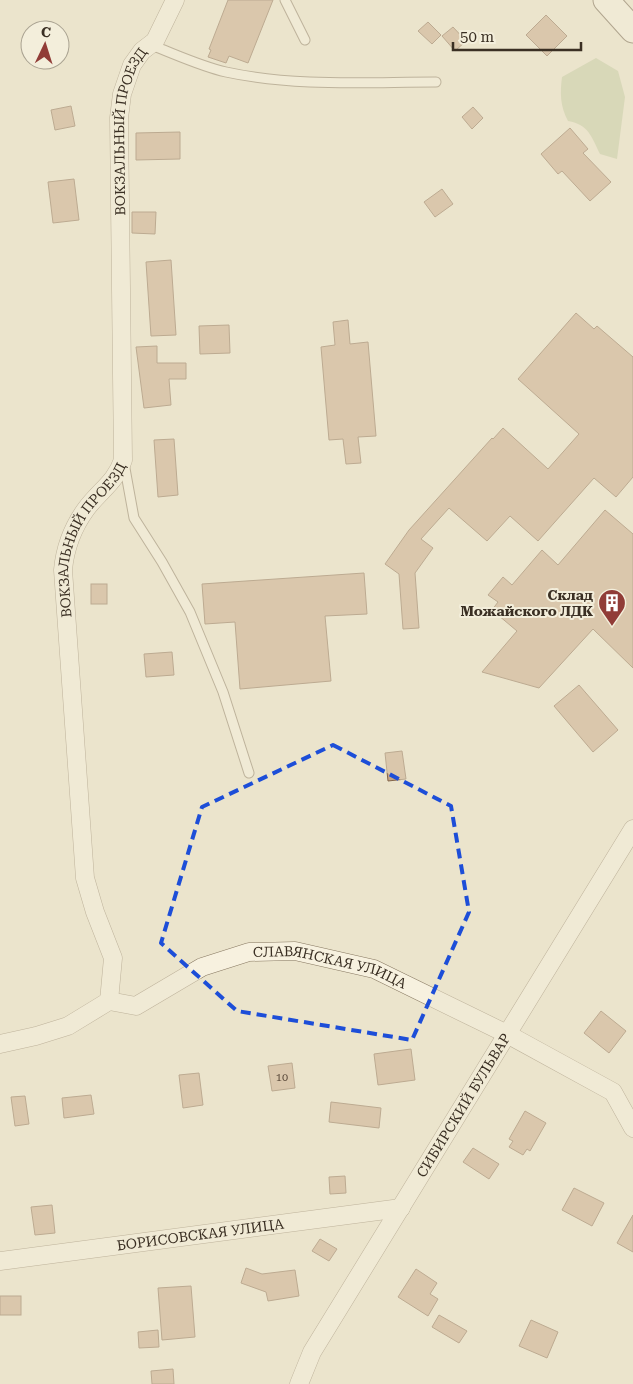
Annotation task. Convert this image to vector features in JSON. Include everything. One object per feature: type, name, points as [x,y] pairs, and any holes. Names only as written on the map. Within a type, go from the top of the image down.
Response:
[{"type":"main road","points":[[606,0],[633,30]]},
{"type":"street","name":"ВОКЗАЛЬНЫЙ ПРОЕЗД","points":[[109,1001],[113,958],[94,912],[85,878],[63,587],[64,557],[73,532],[86,510],[114,480],[123,460],[119,118],[122,94],[132,65],[155,41],[175,0]]},
{"type":"street","name":"СИБИРСКИЙ БУЛЬВАР","points":[[299,1384],[312,1352],[633,829]]},
{"type":"street","name":"СЛАВЯНСКАЯ УЛИЦА","points":[[109,1001],[136,1006],[202,967],[249,952],[295,951],[374,969],[507,1034],[613,1092],[633,1128]]},
{"type":"street","points":[[0,1044],[68,1026],[109,1001]]},
{"type":"street","name":"БОРИСОВСКАЯ УЛИЦА","points":[[0,1261],[400,1208]]},
{"type":"lane","points":[[285,0],[305,40]]},
{"type":"lane","points":[[150,45],[218,69],[252,76],[322,83],[436,82]]},
{"type":"lane","points":[[123,460],[134,518],[162,562],[190,612],[223,692],[249,773]]},
{"type":"highlighted area","points":[[333,745],[451,806],[469,912],[412,1040],[237,1011],[161,943],[202,807]]},
{"type":"green space","points":[[596,58],[618,71],[625,97],[617,159],[600,154],[585,128],[568,121],[562,105],[562,77]]},
{"type":"building","points":[[228,0],[273,0],[248,63],[229,56],[226,63],[208,57],[211,50],[209,49]]},
{"type":"building","points":[[546,15],[567,36],[547,56],[526,35]]},
{"type":"building","points":[[428,22],[441,35],[432,44],[418,31]]},
{"type":"building","points":[[453,27],[466,41],[455,51],[442,36]]},
{"type":"building","points":[[71,106],[75,126],[55,130],[51,110]]},
{"type":"building","points":[[473,107],[483,118],[472,129],[462,117]]},
{"type":"building","points":[[570,128],[588,149],[583,153],[611,182],[590,201],[562,171],[558,174],[541,154]]},
{"type":"building","points":[[180,132],[180,159],[136,160],[136,133]]},
{"type":"building","points":[[74,179],[79,220],[53,223],[48,182]]},
{"type":"building","points":[[442,189],[453,204],[435,217],[424,202]]},
{"type":"building","points":[[132,212],[156,212],[155,234],[132,233]]},
{"type":"building","points":[[171,260],[176,335],[151,336],[146,262]]},
{"type":"building","points":[[576,313],[594,329],[597,326],[633,357],[633,477],[616,497],[594,478],[538,541],[510,516],[487,541],[449,508],[421,539],[433,548],[415,573],[419,628],[403,629],[399,574],[385,564],[409,530],[492,438],[503,428],[548,469],[579,434],[518,379]]},
{"type":"building","points":[[348,320],[350,344],[368,342],[376,436],[358,437],[361,463],[346,464],[343,439],[329,440],[321,347],[335,345],[333,322]]},
{"type":"building","points":[[229,325],[230,353],[200,354],[199,326]]},
{"type":"building","points":[[157,346],[157,363],[186,363],[186,379],[169,379],[171,405],[144,408],[136,347]]},
{"type":"building","points":[[174,439],[178,495],[158,497],[154,440]]},
{"type":"building","points":[[605,510],[633,534],[633,668],[593,629],[539,688],[482,672],[517,631],[492,610],[498,602],[488,595],[503,577],[512,585],[542,550],[558,565]]},
{"type":"building","points":[[364,573],[367,614],[325,616],[331,681],[240,689],[235,622],[205,624],[202,584]]},
{"type":"building","points":[[91,584],[107,584],[107,604],[91,604]]},
{"type":"building","points":[[172,652],[174,675],[146,677],[144,654]]},
{"type":"building","points":[[579,685],[618,730],[593,752],[554,706]]},
{"type":"building","points":[[402,751],[406,779],[388,781],[385,753]]},
{"type":"building","points":[[601,1011],[626,1031],[609,1053],[584,1033]]},
{"type":"building","points":[[411,1049],[415,1080],[378,1085],[374,1054]]},
{"type":"building","points":[[292,1063],[295,1088],[272,1091],[268,1066]]},
{"type":"building","points":[[199,1073],[203,1105],[183,1108],[179,1075]]},
{"type":"building","points":[[91,1095],[94,1114],[64,1118],[62,1098]]},
{"type":"building","points":[[25,1096],[29,1124],[15,1126],[11,1097]]},
{"type":"building","points":[[331,1102],[381,1108],[379,1128],[329,1122]]},
{"type":"building","points":[[525,1111],[546,1123],[530,1151],[527,1149],[523,1155],[509,1147],[513,1141],[509,1139]]},
{"type":"building","points":[[473,1148],[499,1164],[489,1179],[463,1162]]},
{"type":"building","points":[[345,1176],[346,1193],[330,1194],[329,1177]]},
{"type":"building","points":[[574,1188],[604,1203],[592,1226],[562,1210]]},
{"type":"building","points":[[52,1205],[55,1233],[35,1235],[31,1207]]},
{"type":"building","points":[[633,1215],[633,1252],[617,1243]]},
{"type":"building","points":[[320,1239],[337,1249],[329,1261],[312,1251]]},
{"type":"building","points":[[246,1268],[262,1274],[295,1270],[299,1296],[268,1301],[266,1292],[241,1283]]},
{"type":"building","points":[[416,1269],[437,1283],[430,1294],[438,1299],[428,1316],[398,1297]]},
{"type":"building","points":[[191,1286],[195,1337],[162,1340],[158,1288]]},
{"type":"building","points":[[0,1296],[21,1296],[21,1315],[0,1315]]},
{"type":"building","points":[[439,1315],[467,1331],[459,1343],[432,1327]]},
{"type":"building","points":[[531,1320],[558,1332],[547,1358],[519,1346]]},
{"type":"building","points":[[158,1330],[159,1347],[139,1348],[138,1332]]},
{"type":"building","points":[[173,1369],[174,1384],[152,1384],[151,1371]]},
{"type":"place","name":"Склад Можайского ЛДК","points":[[612,627]]}]
